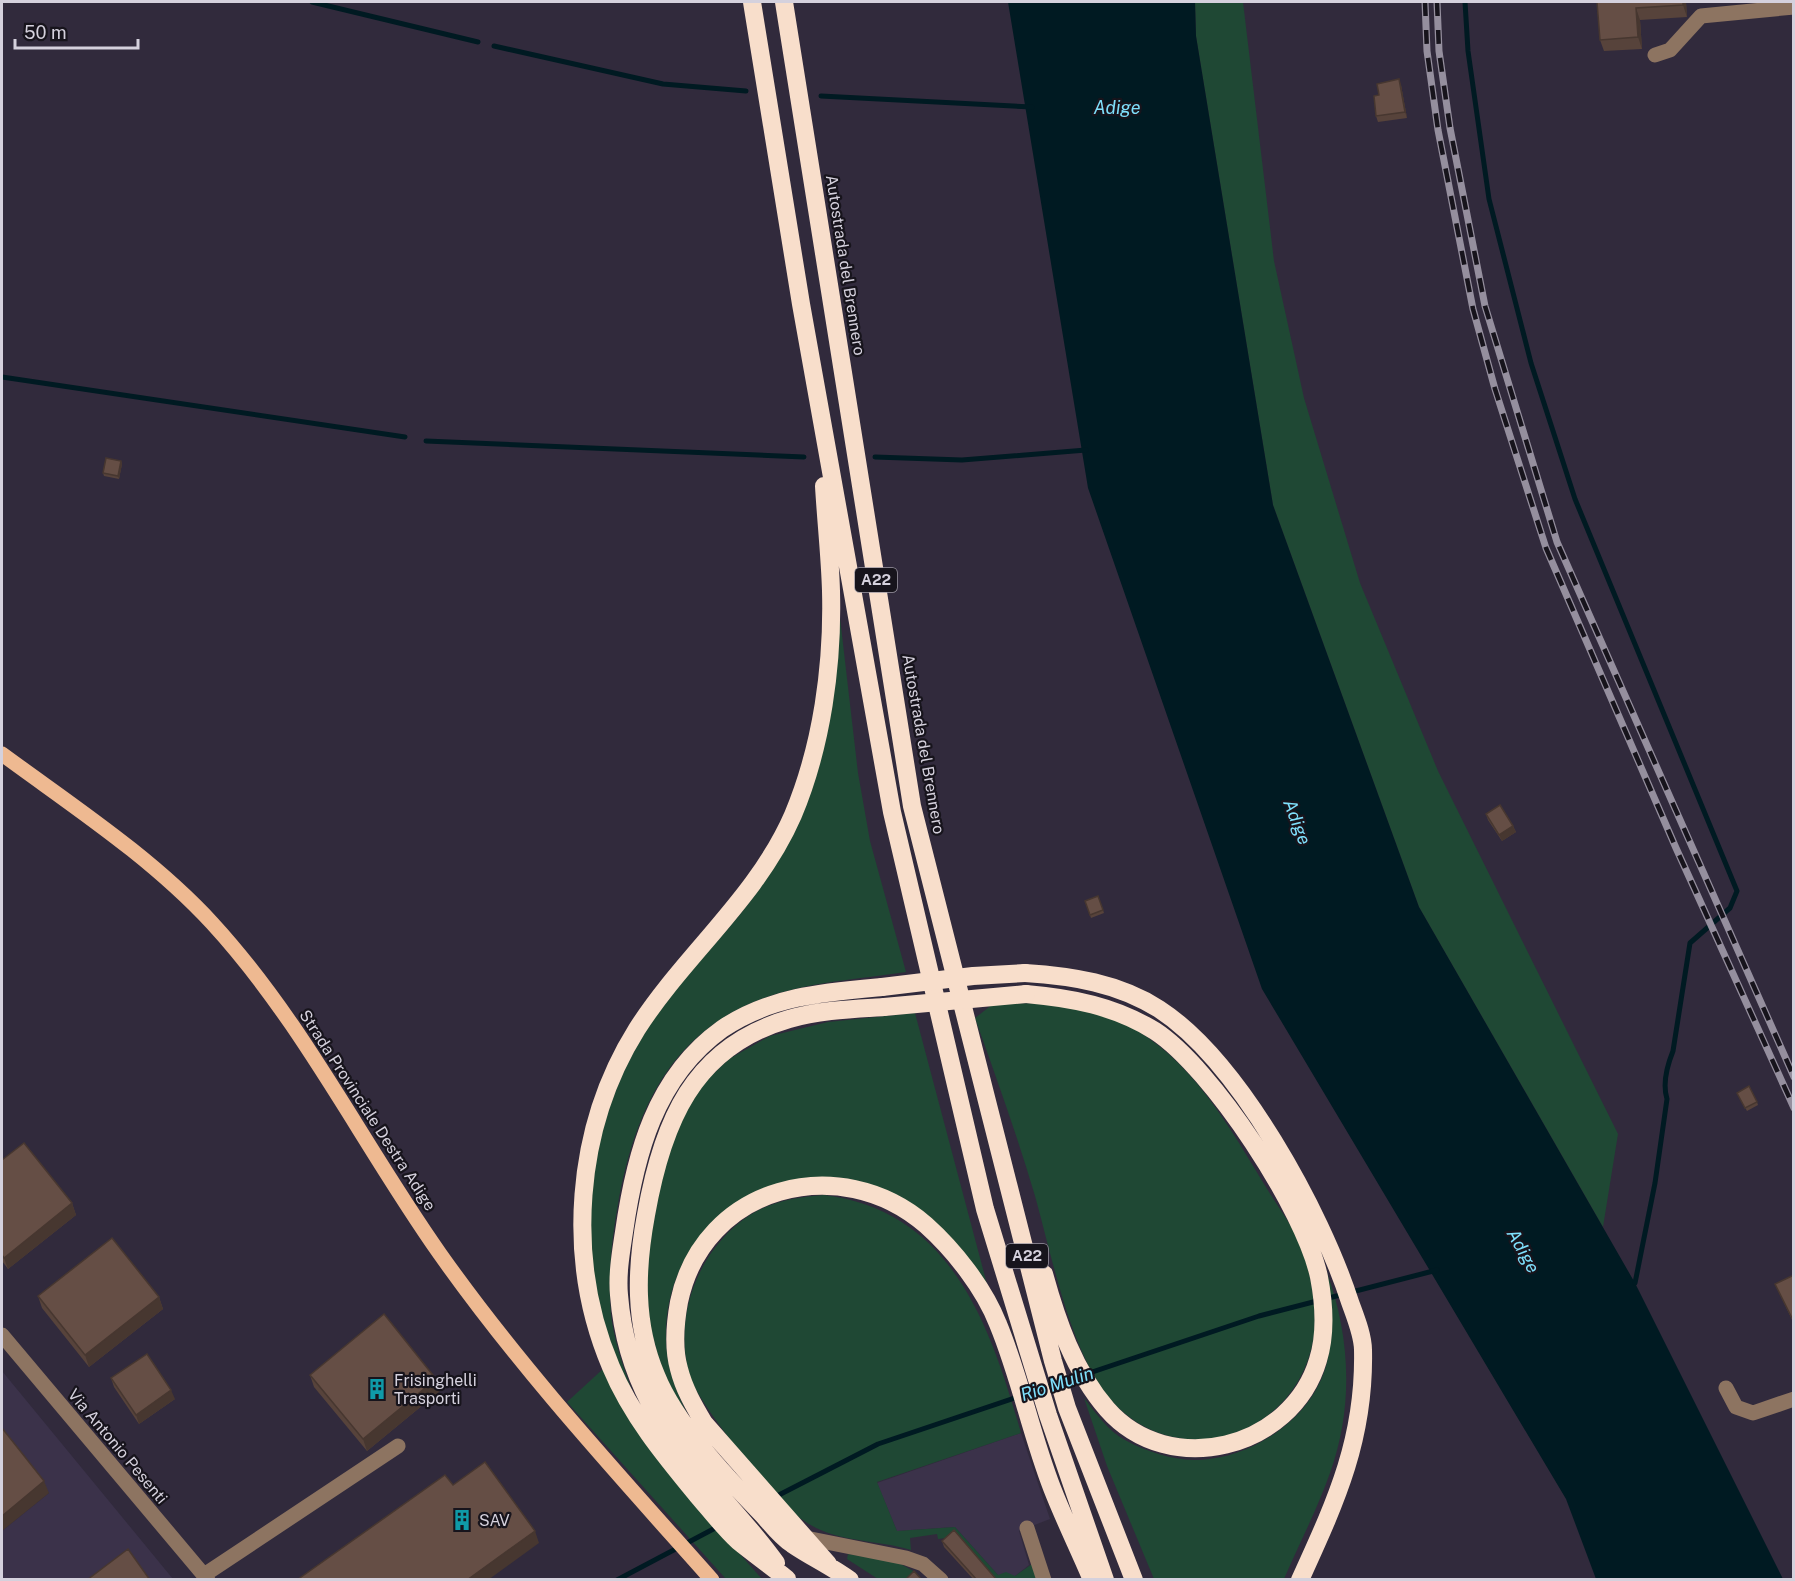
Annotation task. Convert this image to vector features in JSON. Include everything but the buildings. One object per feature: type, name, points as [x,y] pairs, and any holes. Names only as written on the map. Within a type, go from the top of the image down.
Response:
[{"type":"highway","name":"A22","points":[[752,2],[821,412],[892,812],[985,1209],[1048,1414],[1105,1580]]},
{"type":"highway","name":"Autostrada del Brennero","points":[[784,2],[912,806],[1053,1360],[1067,1408],[1134,1580]]},
{"type":"highway","points":[[788,1579],[737,1539],[710,1510],[648,1434],[611,1368],[591,1299],[581,1215],[593,1136],[603,1100],[625,1051],[660,998],[759,877],[793,815],[812,762],[825,695],[831,593],[821,412]]},
{"type":"highway","points":[[828,1564],[806,1538],[669,1433],[650,1404],[625,1340],[618,1292],[620,1258],[638,1156],[662,1095],[693,1055],[722,1030],[754,1010],[787,999],[824,992],[974,976],[1025,973],[1083,979],[1117,989],[1159,1010],[1201,1043],[1277,1148],[1302,1191],[1340,1270],[1363,1347],[1361,1408],[1351,1457],[1300,1580]]},
{"type":"highway","points":[[850,1580],[828,1564],[790,1544],[735,1485],[669,1402],[656,1375],[644,1339],[637,1273],[655,1166],[665,1132],[680,1102],[713,1061],[737,1043],[790,1019],[833,1011],[1026,994],[1062,997],[1118,1012],[1155,1032],[1185,1056],[1251,1140],[1295,1213],[1319,1276],[1324,1314],[1318,1360],[1308,1384],[1288,1411],[1272,1425],[1248,1438],[1202,1449],[1164,1444],[1119,1420],[1097,1395],[1058,1325],[1035,1243],[1000,1151]]},
{"type":"highway","points":[[788,1579],[753,1529],[735,1485],[704,1423],[688,1397],[677,1358],[676,1317],[682,1288],[703,1246],[742,1208],[781,1191],[809,1185],[840,1185],[888,1201],[925,1225],[949,1249],[979,1289],[998,1322],[1052,1488],[1092,1580]]},
{"type":"main road","name":"Strada Provinciale Destra Adige","points":[[2,754],[126,845],[211,923],[242,958],[315,1061],[439,1252],[508,1347],[712,1580]]},
{"type":"street","points":[[1655,55],[1670,50],[1701,16],[1794,7]]},
{"type":"street","name":"Via Antonio Pesenti","points":[[2,1335],[206,1577]]},
{"type":"street","points":[[1726,1388],[1736,1407],[1753,1413],[1794,1399]]},
{"type":"street","points":[[206,1577],[398,1446]]},
{"type":"street","points":[[1027,1528],[1044,1580]]},
{"type":"street","points":[[806,1538],[906,1558],[923,1564],[941,1580]]},
{"type":"shaded area","points":[[2,1371],[173,1579],[2,1579],[2,1531],[49,1493],[2,1434]]},
{"type":"shaded area","points":[[1021,1433],[1050,1519],[1019,1531],[1029,1565],[1015,1576],[998,1575],[955,1527],[897,1531],[877,1483]]},
{"type":"green space","points":[[1195,2],[1243,2],[1274,261],[1304,398],[1360,583],[1438,771],[1618,1134],[1603,1227],[1419,907],[1273,505],[1196,36]]},
{"type":"green space","points":[[840,618],[858,773],[870,841],[906,972],[794,989],[751,1003],[706,1030],[685,1049],[667,1071],[653,1095],[631,1147],[618,1204],[612,1248],[610,1293],[612,1322],[621,1359],[634,1395],[612,1349],[594,1278],[591,1236],[592,1194],[598,1152],[608,1111],[624,1072],[644,1034],[668,999],[749,903],[777,861],[788,839],[796,815]]},
{"type":"green space","points":[[1051,1003],[1088,1010],[1122,1022],[1147,1037],[1189,1074],[1224,1119],[1300,1243],[1313,1292],[1314,1335],[1303,1373],[1282,1402],[1255,1424],[1223,1436],[1190,1439],[1156,1432],[1125,1414],[1099,1384],[1088,1364],[1069,1318],[1028,1173],[975,1018],[993,1004]]},
{"type":"green space","points":[[915,1013],[988,1288],[935,1224],[923,1213],[896,1195],[855,1180],[814,1177],[775,1185],[739,1201],[709,1227],[685,1259],[670,1297],[666,1340],[671,1374],[694,1426],[664,1380],[649,1321],[646,1264],[663,1169],[685,1109],[706,1081],[729,1059],[770,1036],[828,1022]]},
{"type":"green space","points":[[824,1195],[868,1205],[904,1224],[934,1249],[959,1279],[979,1314],[995,1352],[1021,1433],[877,1482],[897,1531],[955,1527],[998,1575],[1006,1572],[1015,1576],[1032,1564],[1037,1579],[994,1579],[954,1537],[938,1539],[937,1534],[910,1538],[911,1550],[842,1537],[815,1527],[791,1510],[758,1474],[722,1428],[695,1388],[689,1374],[685,1352],[685,1329],[694,1285],[704,1264],[732,1229],[758,1210],[786,1200]]},
{"type":"green space","points":[[1323,1262],[1339,1314],[1344,1340],[1346,1393],[1343,1420],[1338,1447],[1325,1487],[1284,1579],[1154,1579],[1107,1466],[1084,1398],[1113,1432],[1125,1440],[1161,1455],[1200,1460],[1221,1457],[1261,1442],[1296,1416],[1320,1382],[1327,1362],[1330,1325]]},
{"type":"green space","points":[[604,1368],[701,1510],[762,1579],[726,1579],[567,1402]]},
{"type":"green space","points":[[848,1554],[897,1562],[917,1573],[909,1579],[878,1579],[847,1559]]},
{"type":"water","name":"Adige","points":[[1008,2],[1195,2],[1196,36],[1273,505],[1419,907],[1635,1283],[1783,1579],[1596,1579],[1566,1499],[1262,989],[1088,488]]},
{"type":"waterway","points":[[312,2],[478,42]]},
{"type":"waterway","points":[[1465,2],[1468,51],[1489,199],[1531,363],[1575,499],[1737,891],[1730,908],[1690,943],[1673,1051],[1666,1075],[1667,1099],[1655,1183],[1635,1283]]},
{"type":"waterway","points":[[494,46],[663,84],[746,91]]},
{"type":"waterway","points":[[821,96],[1032,107]]},
{"type":"waterway","points":[[2,377],[405,437]]},
{"type":"waterway","points":[[426,441],[804,457]]},
{"type":"waterway","points":[[875,457],[962,460],[1086,450]]},
{"type":"waterway","name":"Rio Mulin","points":[[775,1497],[878,1444],[1259,1316],[1437,1270]]},
{"type":"waterway","name":"Rio Mulin","points":[[617,1580],[719,1526]]},
{"type":"railway","points":[[1425,2],[1427,51],[1438,130],[1473,309],[1495,389],[1546,548],[1676,848],[1794,1108]]},
{"type":"railway","points":[[1437,2],[1439,51],[1450,128],[1485,306],[1557,542],[1794,1077]]},
{"type":"place","name":"Frisinghelli Trasporti","points":[[377,1389]]},
{"type":"place","name":"SAV","points":[[462,1520]]}]
